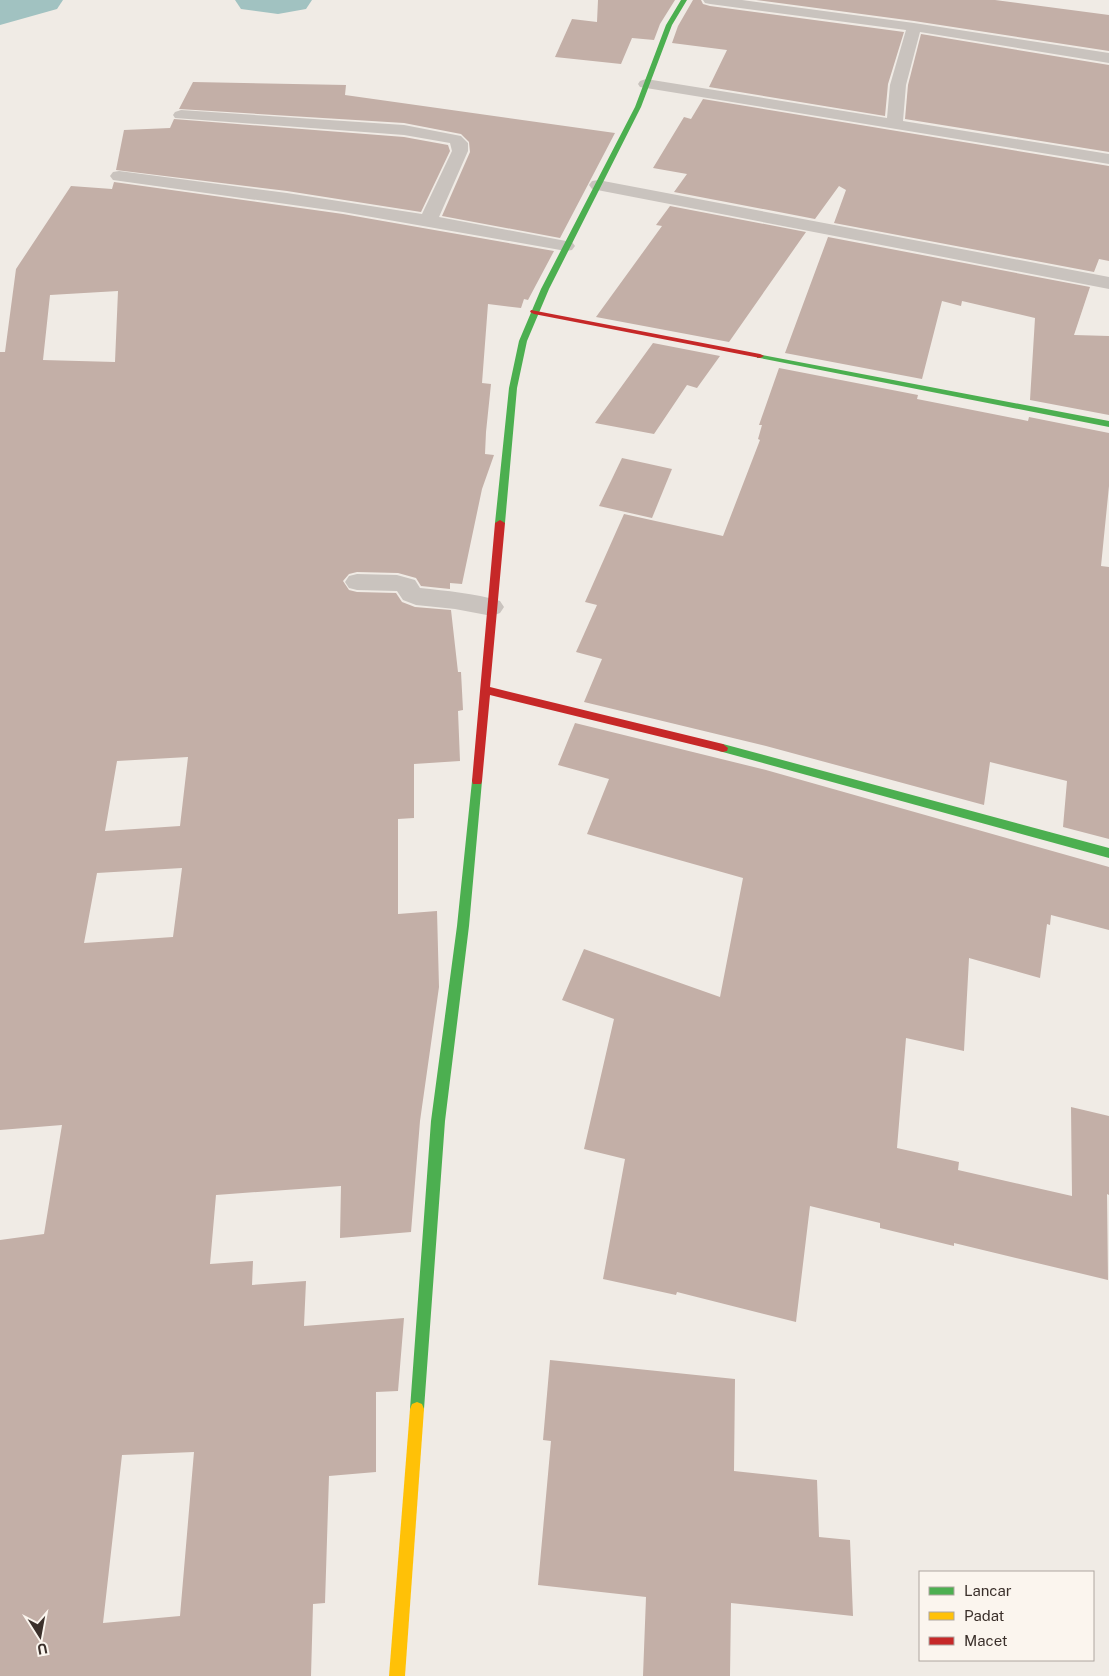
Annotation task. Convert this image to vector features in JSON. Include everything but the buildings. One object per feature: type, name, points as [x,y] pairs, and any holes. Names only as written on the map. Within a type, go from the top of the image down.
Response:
[{"type":"street","points":[[397,1676],[438,1121],[463,926],[513,388],[523,341],[534,312],[638,107],[670,25],[684,0]]},
{"type":"street","points":[[710,0],[914,27],[1109,58]]},
{"type":"street","points":[[895,124],[898,85],[914,27]]},
{"type":"street","points":[[646,84],[1109,159]]},
{"type":"street","points":[[182,115],[404,130],[455,139],[460,143],[460,151],[428,219]]},
{"type":"street","points":[[119,176],[231,189],[428,219],[566,246]]},
{"type":"street","points":[[598,185],[1109,283]]},
{"type":"street","points":[[534,312],[1109,424]]},
{"type":"street","points":[[358,582],[397,583],[407,586],[410,594],[416,596],[455,600],[492,607]]},
{"type":"street","points":[[485,690],[766,758],[1109,853]]},
{"type":"waterway","points":[[0,12],[42,0]]},
{"type":"waterway","points":[[256,0],[278,2],[291,0]]},
{"type":"traffic: fast","points":[[500,523],[513,388],[523,341],[545,289],[638,107],[669,25],[684,0]]},
{"type":"traffic: fast","points":[[760,356],[1109,424]]},
{"type":"traffic: fast","points":[[723,748],[1109,853]]},
{"type":"traffic: fast","points":[[417,1409],[438,1121],[463,926],[477,781]]},
{"type":"traffic: slow","points":[[397,1676],[417,1409]]},
{"type":"traffic: jam","points":[[534,312],[760,356]]},
{"type":"traffic: jam","points":[[477,781],[500,523]]},
{"type":"traffic: jam","points":[[485,690],[723,748]]}]
